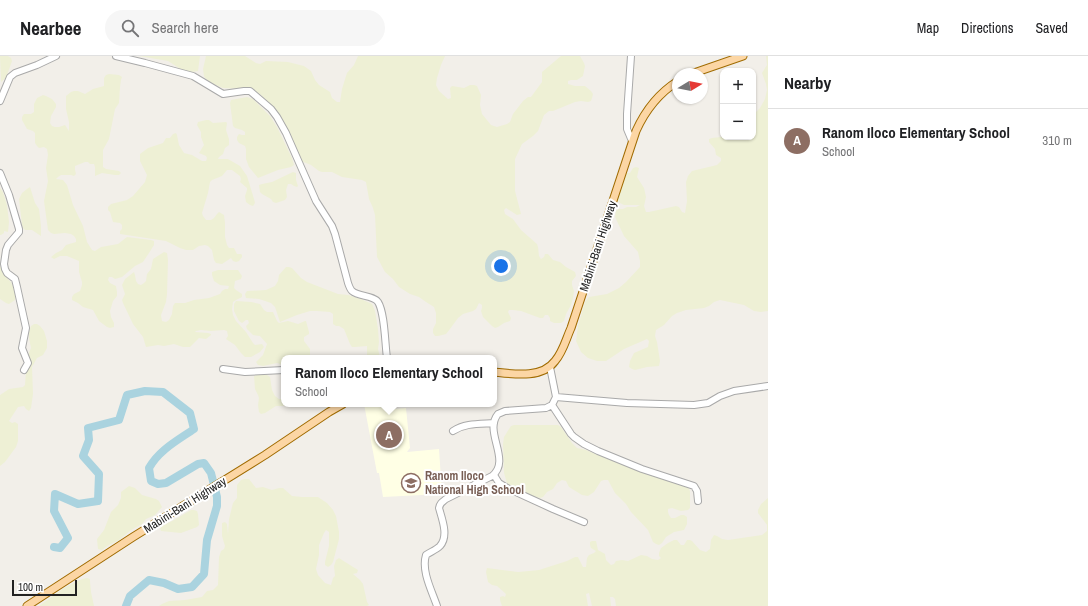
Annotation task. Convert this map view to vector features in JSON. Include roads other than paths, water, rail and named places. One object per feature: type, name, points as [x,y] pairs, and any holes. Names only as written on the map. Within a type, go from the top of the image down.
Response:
[{"type":"main road","points":[[708,68],[743,56]]},
{"type":"main road","name":"Mabini-Bani Highway","points":[[550,367],[561,352],[571,328],[632,141],[640,121],[661,94],[672,86]]},
{"type":"main road","points":[[497,372],[528,374],[550,367]]},
{"type":"main road","name":"Mabini-Bani Highway","points":[[27,606],[126,541],[265,455],[338,407]]},
{"type":"street","points":[[0,101],[10,78],[15,73],[56,56]]},
{"type":"street","points":[[116,56],[146,62],[193,76],[224,94],[244,90],[250,91],[271,109],[277,116],[286,132],[314,196],[332,226],[351,290],[378,303],[384,326],[387,355]]},
{"type":"street","points":[[631,56],[627,129],[632,141]]},
{"type":"street","points":[[0,173],[9,195],[19,229],[19,232],[8,245],[4,264],[8,273],[16,282],[26,328],[22,348],[28,363],[24,370]]},
{"type":"street","points":[[437,606],[427,577],[425,561],[426,555],[439,547],[444,540],[445,532],[439,508],[440,504],[446,499],[494,475],[498,471],[500,463],[493,427],[496,416],[501,412],[543,408],[552,405],[556,397],[550,367]]},
{"type":"street","points":[[223,369],[245,372],[281,370]]},
{"type":"street","points":[[556,397],[627,403],[694,405],[708,403],[720,396],[734,391],[768,386]]},
{"type":"street","points":[[552,405],[571,434],[577,440],[598,451],[642,469],[694,486],[697,491],[698,500]]},
{"type":"street","points":[[453,431],[458,427],[463,426],[494,423]]},
{"type":"street","points":[[494,475],[499,483],[507,488],[584,522]]},
{"type":"waterway","points":[[54,547],[60,548],[68,538],[54,511],[55,494],[78,504],[98,501],[99,474],[83,456],[89,440],[88,428],[119,420],[127,395],[145,391],[163,392],[190,413],[194,429],[175,441],[163,451],[149,468],[151,481],[158,484],[166,483],[198,464],[204,463],[211,473],[217,497],[217,506],[207,540],[204,574],[192,587],[178,589],[164,583],[149,580],[130,596],[126,606]]},
{"type":"place","name":"Ranom Iloco Elementary School","points":[[389,435]]},
{"type":"place","name":"Ranom Iloco National High School","points":[[411,483]]}]
